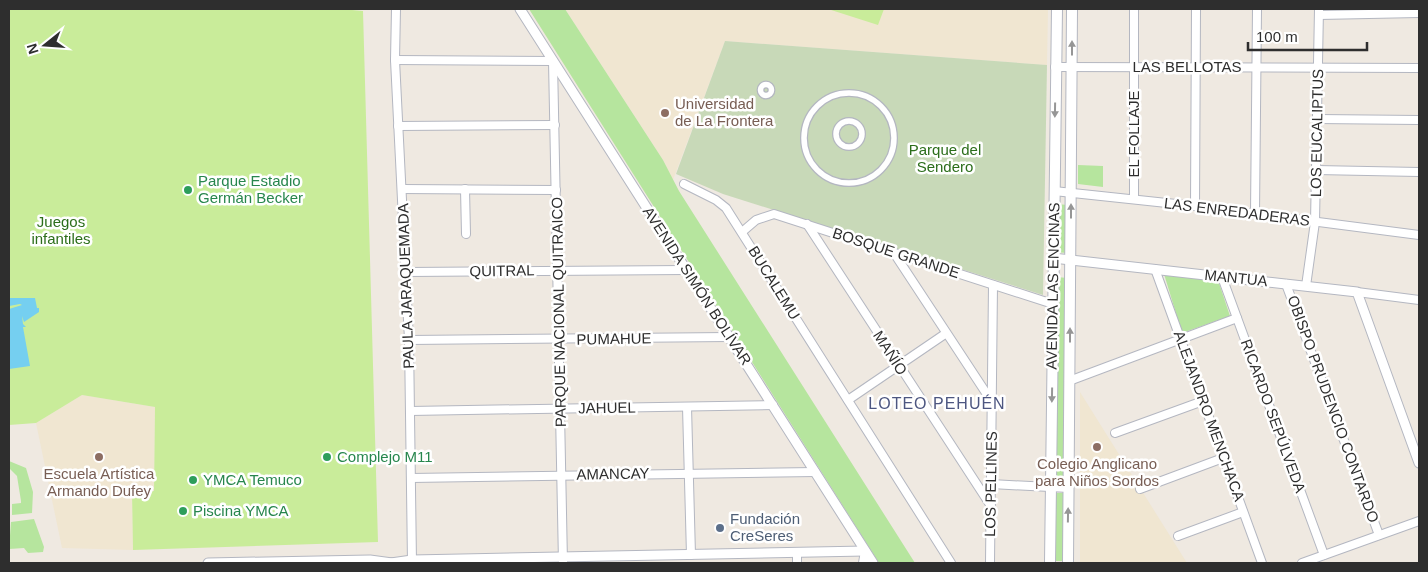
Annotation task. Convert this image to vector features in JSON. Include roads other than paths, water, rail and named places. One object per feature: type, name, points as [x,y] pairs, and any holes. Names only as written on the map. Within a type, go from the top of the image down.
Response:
[{"type":"main road","name":"AVENIDA LAS ENCINAS","points":[[1050,563],[1056,9]]},
{"type":"main road","name":"AVENIDA LAS ENCINAS","points":[[1068,563],[1072,9]]},
{"type":"street","name":"PAULA JARAQUEMADA","points":[[396,9],[395,60],[409,340],[412,561]]},
{"type":"street","name":"AVENIDA SIMÓN BOLÍVAR","points":[[520,9],[873,563]]},
{"type":"street","name":"EL FOLLAJE","points":[[1134,9],[1134,199]]},
{"type":"street","points":[[1195,206],[1196,9]]},
{"type":"street","points":[[1255,213],[1257,9]]},
{"type":"street","points":[[1319,12],[1419,13]]},
{"type":"street","name":"LOS EUCALIPTUS","points":[[1306,286],[1316,222],[1319,12]]},
{"type":"street","points":[[395,60],[553,61]]},
{"type":"street","name":"PARQUE NACIONAL QUITRAICO","points":[[553,61],[563,560]]},
{"type":"street","name":"LAS BELLOTAS","points":[[1055,67],[1419,68]]},
{"type":"street","points":[[839,94],[860,94],[875,101],[887,114],[894,132],[894,142],[889,160],[878,174],[857,183],[842,183],[830,180],[814,167],[804,146],[804,129],[811,112],[820,102],[839,94]]},
{"type":"street","points":[[1317,119],[1419,120]]},
{"type":"street","points":[[848,122],[855,123],[860,130],[860,141],[849,147],[841,144],[836,137],[838,127],[848,122]]},
{"type":"street","points":[[398,126],[555,125]]},
{"type":"street","points":[[1316,170],[1419,172]]},
{"type":"street","name":"BUCALEMU","points":[[684,184],[716,200],[726,208],[951,563]]},
{"type":"street","points":[[402,189],[556,190]]},
{"type":"street","points":[[465,189],[466,234]]},
{"type":"street","name":"LAS ENREDADERAS","points":[[1054,191],[1255,213],[1419,235]]},
{"type":"street","name":"BOSQUE GRANDE","points":[[742,232],[756,220],[774,214],[1053,304]]},
{"type":"street","name":"MAÑÍO","points":[[807,224],[990,506]]},
{"type":"street","points":[[894,253],[992,402]]},
{"type":"street","name":"MANTUA","points":[[1053,258],[1419,300]]},
{"type":"street","name":"ALEJANDRO MENCHACA","points":[[1155,269],[1262,563]]},
{"type":"street","name":"QUITRAL","points":[[407,272],[686,270]]},
{"type":"street","name":"RICARDO SEPÚLVEDA","points":[[1222,277],[1324,555]]},
{"type":"street","name":"OBISPO PRUDENCIO CONTARDO","points":[[1286,284],[1379,535]]},
{"type":"street","name":"LOS PELLINES","points":[[990,563],[993,285]]},
{"type":"street","points":[[1357,292],[1419,463]]},
{"type":"street","points":[[1069,381],[1237,318]]},
{"type":"street","points":[[848,400],[946,334]]},
{"type":"street","name":"PUMAHUE","points":[[409,340],[729,337]]},
{"type":"street","points":[[1115,433],[1202,401]]},
{"type":"street","name":"JAHUEL","points":[[410,411],[773,405]]},
{"type":"street","points":[[687,407],[691,555]]},
{"type":"street","points":[[1140,489],[1223,458]]},
{"type":"street","name":"AMANCAY","points":[[411,478],[815,472]]},
{"type":"street","points":[[991,484],[1069,488]]},
{"type":"street","points":[[1178,536],[1243,512]]},
{"type":"street","points":[[1302,563],[1419,521]]},
{"type":"street","points":[[208,563],[391,563],[412,561],[672,559],[691,555],[866,551],[863,563]]},
{"type":"street","points":[[797,552],[797,563]]},
{"type":"water","points":[[9,298],[35,298],[37,308],[39,308],[39,312],[24,322],[22,316],[23,324],[26,327],[23,327],[30,366],[9,369],[9,309],[22,305],[9,306]]},
{"type":"place","name":"Universidad de La Frontera","points":[[665,113]]},
{"type":"place","name":"Parque Estadio Germán Becker","points":[[188,190]]},
{"type":"place","name":"Colegio Anglicano para Niños Sordos","points":[[1097,447]]},
{"type":"place","name":"Escuela Artística Armando Dufey","points":[[99,457]]},
{"type":"place","name":"Complejo M11","points":[[327,457]]},
{"type":"place","name":"YMCA Temuco","points":[[193,480]]},
{"type":"place","name":"Piscina YMCA","points":[[183,511]]},
{"type":"place","name":"Fundación CreSeres","points":[[720,528]]},
{"type":"district","name":"LOTEO PEHUÉN","points":[[937,403]]},
{"type":"park label","name":"Parque del Sendero","points":[[945,158]]},
{"type":"park label","name":"Juegos infantiles","points":[[61,230]]}]
